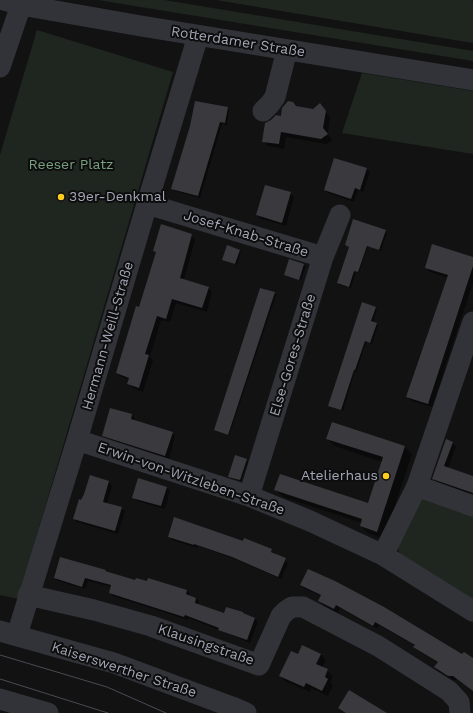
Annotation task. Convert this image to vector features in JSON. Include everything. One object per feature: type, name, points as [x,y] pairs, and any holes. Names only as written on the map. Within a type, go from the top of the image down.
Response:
[{"type":"street","name":"Rotterdamer Straße","points":[[19,3],[198,36],[473,80]]},
{"type":"street","points":[[0,67],[19,3]]},
{"type":"street","name":"Hermann-Weill-Straße","points":[[8,633],[28,595],[77,440],[198,36]]},
{"type":"street","points":[[264,111],[275,97],[287,50]]},
{"type":"street","name":"Josef-Knab-Straße","points":[[147,204],[323,257]]},
{"type":"street","name":"Else-Gores-Straße","points":[[249,496],[323,257],[340,215]]},
{"type":"street","points":[[383,555],[417,486],[473,322]]},
{"type":"street","name":"Erwin-von-Witzleben-Straße","points":[[77,440],[249,496],[310,521],[383,555],[473,611]]},
{"type":"street","points":[[417,486],[473,506]]},
{"type":"street","name":"Klausingstraße","points":[[28,595],[94,610],[151,626],[259,665],[281,616],[292,607],[304,607],[378,646],[449,691],[459,702],[460,713]]},
{"type":"street","name":"Kaiserswerther Straße","points":[[8,633],[114,664],[246,713]]},
{"type":"street","points":[[0,699],[48,713]]},
{"type":"green space","points":[[98,0],[164,0],[473,51],[473,61]]},
{"type":"green space","points":[[216,0],[471,0],[473,1],[473,43]]},
{"type":"green space","name":"Reeser Platz","points":[[37,30],[173,72],[18,599],[0,595],[0,155]]},
{"type":"green space","points":[[362,73],[473,91],[473,154],[342,133]]},
{"type":"green space","points":[[420,492],[473,510],[473,601],[403,559],[396,546]]},
{"type":"building","points":[[195,101],[228,107],[225,123],[220,122],[198,196],[171,189],[190,126]]},
{"type":"building","points":[[288,101],[293,102],[296,106],[313,109],[320,103],[326,111],[323,128],[328,134],[321,139],[281,132],[279,144],[262,142],[265,123],[276,115],[281,116],[282,108]]},
{"type":"building","points":[[334,158],[367,168],[360,190],[355,188],[351,199],[324,190]]},
{"type":"building","points":[[265,185],[291,192],[282,223],[256,215]]},
{"type":"building","points":[[353,219],[386,230],[379,250],[367,246],[358,272],[354,271],[349,287],[337,283],[349,247],[345,245]]},
{"type":"building","points":[[161,224],[192,234],[180,278],[209,287],[202,308],[172,299],[166,319],[157,316],[145,354],[149,355],[139,388],[127,384],[129,378],[116,373],[136,306],[139,307],[156,252],[153,251]]},
{"type":"building","points":[[432,244],[473,257],[473,266],[428,404],[406,397],[448,275],[425,268]]},
{"type":"building","points":[[227,245],[240,250],[235,264],[222,260]]},
{"type":"building","points":[[289,259],[304,264],[299,280],[284,275]]},
{"type":"building","points":[[260,288],[275,292],[228,435],[214,430]]},
{"type":"building","points":[[362,302],[376,307],[371,321],[377,323],[370,343],[365,341],[341,410],[328,406]]},
{"type":"building","points":[[110,408],[132,414],[131,419],[173,432],[165,456],[102,436]]},
{"type":"building","name":"Atelierhaus","points":[[332,422],[405,446],[377,532],[360,526],[362,519],[274,490],[280,474],[368,503],[383,457],[326,439]]},
{"type":"building","points":[[446,439],[453,442],[444,466],[473,476],[473,493],[432,479]]},
{"type":"building","points":[[235,455],[247,459],[240,480],[228,477]]},
{"type":"building","points":[[90,475],[109,481],[103,502],[122,507],[115,531],[73,519],[79,499],[81,500],[84,494]]},
{"type":"building","points":[[138,478],[167,487],[161,506],[132,498]]},
{"type":"building","points":[[174,517],[243,541],[244,538],[272,549],[271,552],[286,558],[278,577],[232,557],[168,537]]},
{"type":"building","points":[[60,557],[135,580],[136,578],[147,581],[148,578],[187,590],[186,594],[196,598],[195,603],[224,613],[226,607],[243,612],[255,618],[247,640],[218,630],[219,628],[185,615],[184,617],[109,593],[111,585],[85,578],[82,587],[54,578]]},
{"type":"building","points":[[308,569],[335,581],[384,607],[462,654],[464,652],[473,658],[473,691],[453,676],[448,676],[434,667],[438,662],[413,647],[415,645],[375,622],[373,626],[336,605],[334,609],[318,601],[321,595],[300,585]]},
{"type":"building","points":[[302,645],[321,654],[316,664],[328,669],[325,677],[328,679],[322,691],[306,683],[304,687],[279,676],[291,651],[298,654]]},
{"type":"building","points":[[349,690],[387,713],[346,713],[338,708]]},
{"type":"tram line","points":[[0,655],[107,687],[166,713]]},
{"type":"tram line","points":[[0,679],[108,713]]},
{"type":"place","name":"39er-Denkmal","points":[[61,197]]},
{"type":"place","name":"Atelierhaus","points":[[386,476]]}]
